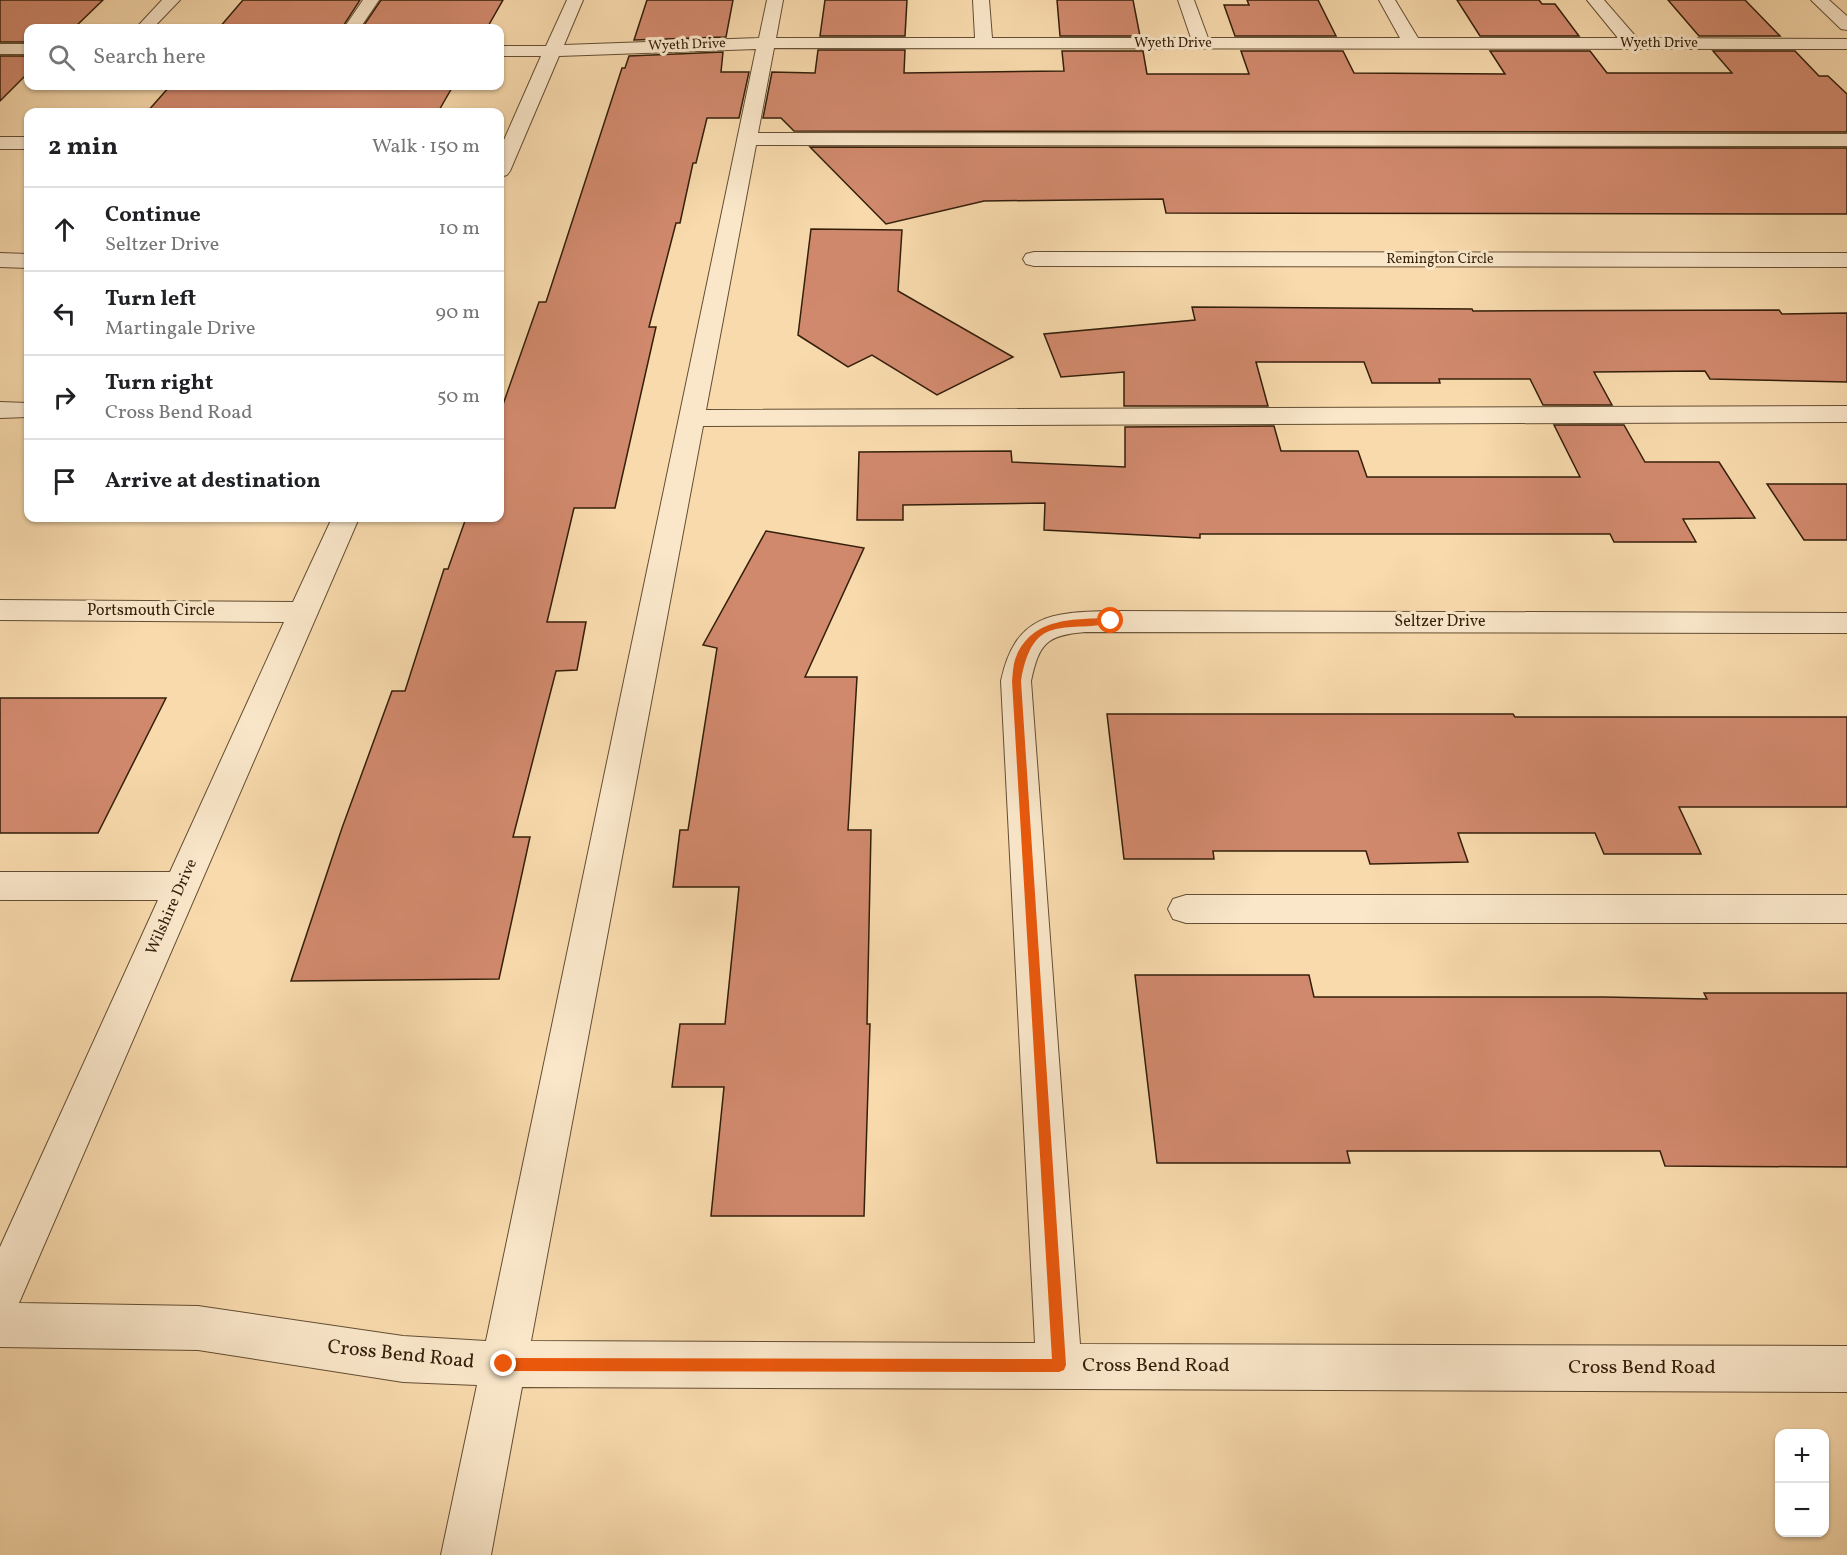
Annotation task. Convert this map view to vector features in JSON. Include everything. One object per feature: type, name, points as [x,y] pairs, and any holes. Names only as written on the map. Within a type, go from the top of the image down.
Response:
[{"type":"street","points":[[148,24],[172,0]]},
{"type":"street","points":[[355,24],[371,0]]},
{"type":"street","points":[[506,145],[553,51],[575,0]]},
{"type":"street","points":[[466,1555],[775,0]]},
{"type":"street","points":[[981,0],[984,43]]},
{"type":"street","points":[[1186,0],[1201,43]]},
{"type":"street","points":[[1387,0],[1411,42]]},
{"type":"street","points":[[1595,0],[1631,43]]},
{"type":"street","points":[[1819,0],[1847,25]]},
{"type":"street","name":"Wyeth Drive","points":[[504,51],[767,43],[1847,44]]},
{"type":"street","points":[[0,49],[24,49]]},
{"type":"street","points":[[748,140],[1847,140]]},
{"type":"street","points":[[0,142],[24,143]]},
{"type":"street","name":"Remington Circle","points":[[1034,259],[1847,260]]},
{"type":"street","points":[[0,261],[24,261]]},
{"type":"street","points":[[0,410],[24,410]]},
{"type":"street","points":[[693,418],[1847,414]]},
{"type":"street","name":"Wilshire Drive","points":[[0,1296],[343,522]]},
{"type":"street","name":"Portsmouth Circle","points":[[0,609],[302,612]]},
{"type":"street","name":"Seltzer Drive","points":[[1059,1365],[1016,681],[1021,657],[1036,634],[1064,623],[1111,621],[1847,623]]},
{"type":"street","points":[[0,886],[181,886]]},
{"type":"street","points":[[1186,909],[1847,909]]},
{"type":"street","name":"Cross Bend Road","points":[[0,1325],[198,1328],[403,1359],[504,1364],[1847,1369]]},
{"type":"building","points":[[0,0],[103,0],[78,24],[24,24],[24,42],[0,42]]},
{"type":"building","points":[[243,0],[360,0],[345,24],[222,24]]},
{"type":"building","points":[[381,0],[503,0],[489,24],[365,24]]},
{"type":"building","points":[[647,0],[733,0],[726,37],[634,40]]},
{"type":"building","points":[[825,0],[907,0],[905,36],[820,36]]},
{"type":"building","points":[[1057,0],[1133,0],[1140,36],[1060,36]]},
{"type":"building","points":[[1247,0],[1318,0],[1336,36],[1235,36],[1224,5],[1249,5]]},
{"type":"building","points":[[1457,0],[1539,0],[1542,4],[1555,4],[1579,36],[1480,36]]},
{"type":"building","points":[[1668,0],[1745,0],[1780,36],[1699,36]]},
{"type":"building","points":[[818,50],[905,50],[904,73],[1064,71],[1062,51],[1143,51],[1147,74],[1249,74],[1241,51],[1343,51],[1354,73],[1505,74],[1490,51],[1590,51],[1607,73],[1732,73],[1713,51],[1795,51],[1819,76],[1828,76],[1847,94],[1847,132],[794,131],[781,118],[763,118],[772,72],[815,73]]},
{"type":"building","points":[[723,52],[721,72],[749,72],[739,118],[707,118],[696,163],[693,163],[680,223],[676,223],[649,327],[656,327],[615,508],[574,508],[547,622],[586,622],[577,670],[556,671],[513,837],[530,837],[499,979],[291,981],[342,828],[392,691],[405,691],[444,569],[448,569],[465,522],[504,522],[504,402],[539,302],[546,302],[622,68],[625,68],[629,56]]},
{"type":"building","points":[[0,56],[24,56],[24,77],[0,101]]},
{"type":"building","points":[[166,90],[451,90],[440,108],[151,108]]},
{"type":"building","points":[[810,147],[1847,148],[1847,214],[1166,213],[1163,199],[984,201],[886,224]]},
{"type":"building","points":[[811,229],[902,230],[898,291],[1013,357],[937,395],[872,355],[848,367],[798,335]]},
{"type":"building","points":[[1192,307],[1472,309],[1473,311],[1779,310],[1782,314],[1847,313],[1847,382],[1710,379],[1705,371],[1594,372],[1612,405],[1543,405],[1530,379],[1439,379],[1440,383],[1372,383],[1364,362],[1256,362],[1268,406],[1124,406],[1124,372],[1061,377],[1044,334],[1195,320]]},
{"type":"building","points":[[1554,425],[1624,425],[1645,462],[1719,462],[1755,518],[1683,519],[1696,542],[1614,542],[1610,534],[1200,534],[1200,538],[1044,530],[1045,503],[903,505],[903,520],[857,520],[859,452],[1011,451],[1012,462],[1125,467],[1125,427],[1274,426],[1281,451],[1358,451],[1367,477],[1580,477]]},
{"type":"building","points":[[1767,484],[1847,484],[1847,540],[1804,540]]},
{"type":"building","points":[[766,531],[864,548],[805,677],[857,677],[848,830],[871,830],[867,1024],[870,1024],[864,1216],[711,1216],[724,1087],[672,1087],[680,1024],[725,1024],[739,887],[673,887],[680,830],[688,830],[717,648],[703,645]]},
{"type":"building","points":[[0,698],[166,698],[98,833],[0,833]]},
{"type":"building","points":[[1107,714],[1847,717],[1847,807],[1679,807],[1701,854],[1604,854],[1595,833],[1458,833],[1468,862],[1370,864],[1366,851],[1213,851],[1214,859],[1124,859]]},
{"type":"building","points":[[1135,975],[1309,975],[1314,997],[1707,999],[1704,993],[1847,993],[1847,1167],[1665,1166],[1660,1151],[1347,1151],[1350,1163],[1157,1163]]},
{"type":"route","points":[[504,1364],[1059,1365],[1016,681],[1021,657],[1036,634],[1064,623],[1111,621]]}]
